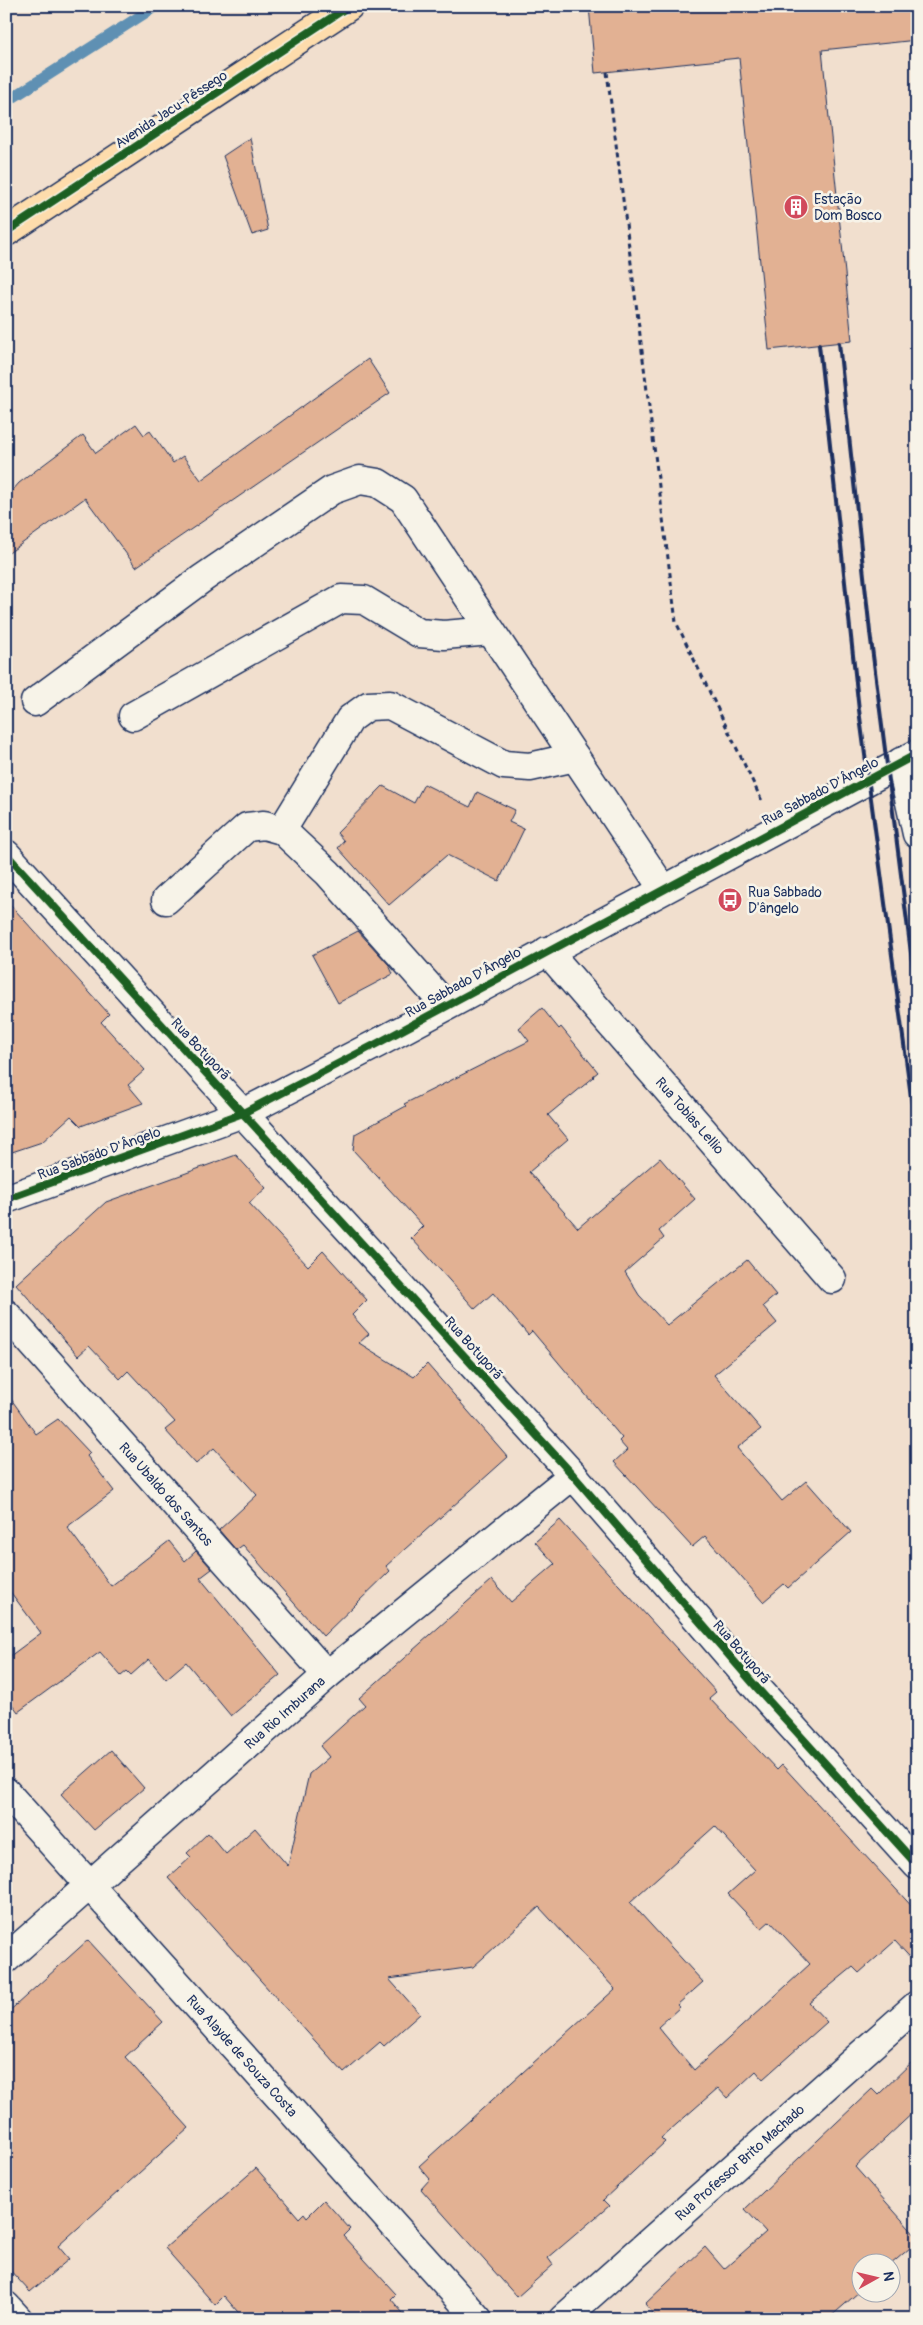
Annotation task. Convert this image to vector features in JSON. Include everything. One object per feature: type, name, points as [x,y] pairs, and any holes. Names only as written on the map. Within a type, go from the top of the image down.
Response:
[{"type":"highway","name":"Avenida Jacu-Pêssego","points":[[6,232],[348,6]]},
{"type":"street","points":[[35,702],[211,572],[332,490],[360,480],[378,483],[404,499],[663,889]]},
{"type":"street","points":[[133,716],[341,599],[364,600],[418,633],[444,635],[491,631]]},
{"type":"street","points":[[282,830],[350,719],[368,706],[390,705],[504,765],[530,767],[574,757]]},
{"type":"street","name":"Rua Sabbado D'Ângelo","points":[[6,1200],[243,1113],[909,758]]},
{"type":"street","points":[[909,758],[917,834]]},
{"type":"street","points":[[166,900],[247,827],[264,826],[282,830],[328,873],[446,1006]]},
{"type":"street","name":"Rua Botuporã","points":[[6,854],[573,1475],[765,1697],[917,1865]]},
{"type":"street","name":"Rua Tobias Lellio","points":[[547,951],[832,1279]]},
{"type":"street","name":"Rua Ubaldo dos Santos","points":[[6,1314],[327,1675]]},
{"type":"street","name":"Rua Rio Imburana","points":[[6,1959],[327,1675],[573,1475]]},
{"type":"street","name":"Rua Alayde de Souza Costa","points":[[6,1792],[478,2319]]},
{"type":"street","name":"Rua Professor Brito Machado","points":[[563,2319],[917,2005]]},
{"type":"street","points":[[6,2306],[18,2319]]},
{"type":"path","points":[[607,72],[676,622],[775,829]]},
{"type":"building","name":"Estação Dom Bosco","points":[[589,6],[917,6],[917,40],[822,50],[852,341],[769,350],[739,58],[595,73]]},
{"type":"building","points":[[250,138],[268,230],[252,235],[223,156]]},
{"type":"building","points":[[368,359],[390,393],[136,567],[85,498],[6,555],[6,498],[19,483],[83,435],[96,453],[136,424],[144,435],[150,431],[173,463],[183,456],[201,480]]},
{"type":"building","points":[[424,784],[470,807],[477,792],[515,810],[509,822],[524,829],[499,881],[447,855],[389,905],[338,848],[344,841],[337,833],[383,786],[414,803]]},
{"type":"building","points":[[6,900],[109,1014],[101,1022],[145,1070],[128,1085],[143,1103],[81,1126],[71,1116],[42,1142],[6,1154]]},
{"type":"building","points":[[358,931],[389,965],[393,974],[338,1003],[312,955]]},
{"type":"building","points":[[542,1008],[559,1029],[561,1027],[598,1072],[548,1115],[568,1139],[529,1172],[578,1228],[660,1158],[695,1199],[659,1231],[664,1238],[625,1272],[639,1295],[667,1325],[747,1260],[776,1295],[763,1306],[777,1323],[714,1375],[761,1429],[737,1448],[782,1501],[806,1481],[851,1532],[788,1588],[784,1584],[763,1602],[705,1536],[692,1547],[614,1462],[627,1450],[619,1441],[622,1438],[532,1331],[528,1335],[493,1293],[475,1309],[411,1238],[423,1226],[353,1150],[355,1134],[406,1106],[404,1104],[529,1041],[519,1028]]},
{"type":"building","points":[[236,1155],[266,1188],[249,1203],[308,1266],[323,1251],[367,1300],[352,1315],[369,1334],[359,1343],[414,1377],[427,1364],[508,1457],[386,1566],[390,1571],[323,1636],[243,1545],[236,1550],[219,1530],[257,1495],[214,1448],[196,1464],[165,1430],[175,1422],[128,1371],[120,1379],[89,1346],[78,1356],[16,1284],[106,1202]]},
{"type":"building","points":[[6,1392],[36,1434],[58,1419],[90,1453],[87,1456],[114,1491],[67,1527],[111,1586],[169,1541],[185,1561],[196,1551],[212,1569],[200,1578],[280,1675],[231,1716],[186,1662],[166,1679],[149,1659],[131,1675],[127,1671],[121,1676],[100,1652],[18,1712],[6,1696],[6,1659],[41,1633],[6,1586]]},
{"type":"building","points":[[560,1520],[716,1692],[709,1698],[777,1770],[782,1765],[917,1912],[917,1965],[895,1941],[859,1973],[853,1967],[809,2003],[827,2022],[763,2079],[756,2071],[727,2098],[718,2088],[661,2138],[665,2142],[603,2200],[609,2206],[548,2258],[553,2265],[517,2297],[421,2189],[430,2179],[419,2166],[615,1989],[539,1907],[473,1967],[389,1979],[420,2014],[384,2046],[380,2042],[344,2073],[168,1878],[191,1857],[187,1853],[208,1833],[226,1854],[255,1828],[288,1866],[309,1774],[329,1757],[320,1746],[365,1705],[359,1698],[492,1580],[511,1602],[555,1564],[535,1542]],"holes":[[[715,1826],[755,1870],[728,1894],[761,1929],[770,1921],[810,1964],[694,2070],[658,2027],[680,2007],[677,2005],[703,1982],[630,1902]]]},
{"type":"building","points":[[111,1750],[144,1788],[94,1830],[61,1794]]},
{"type":"building","points":[[88,1940],[163,2022],[125,2057],[189,2128],[58,2246],[69,2259],[30,2292],[6,2266],[6,2014]]},
{"type":"building","points":[[917,2057],[917,2109],[855,2167],[917,2237],[917,2242],[900,2256],[900,2252],[850,2252],[850,2300],[828,2319],[658,2319],[645,2304],[705,2247],[724,2269],[766,2232],[745,2209],[872,2089],[878,2095]]},
{"type":"building","points":[[256,2168],[299,2218],[304,2213],[307,2217],[324,2200],[350,2229],[343,2236],[396,2294],[391,2299],[408,2319],[244,2319],[224,2296],[215,2305],[165,2248]]},
{"type":"waterway","points":[[6,102],[156,6]]},
{"type":"railway","points":[[839,343],[870,632],[917,1000]]},
{"type":"railway","points":[[819,345],[859,710],[917,1141]]},
{"type":"cycle path","points":[[6,232],[349,6]]},
{"type":"cycle path","points":[[6,1199],[243,1113],[378,1043],[917,754]]},
{"type":"cycle path","points":[[6,854],[573,1475],[758,1689],[917,1865]]},
{"type":"place","name":"Estação Dom Bosco","points":[[796,207]]},
{"type":"place","name":"Rua Sabbado D'ângelo","points":[[730,900]]}]
